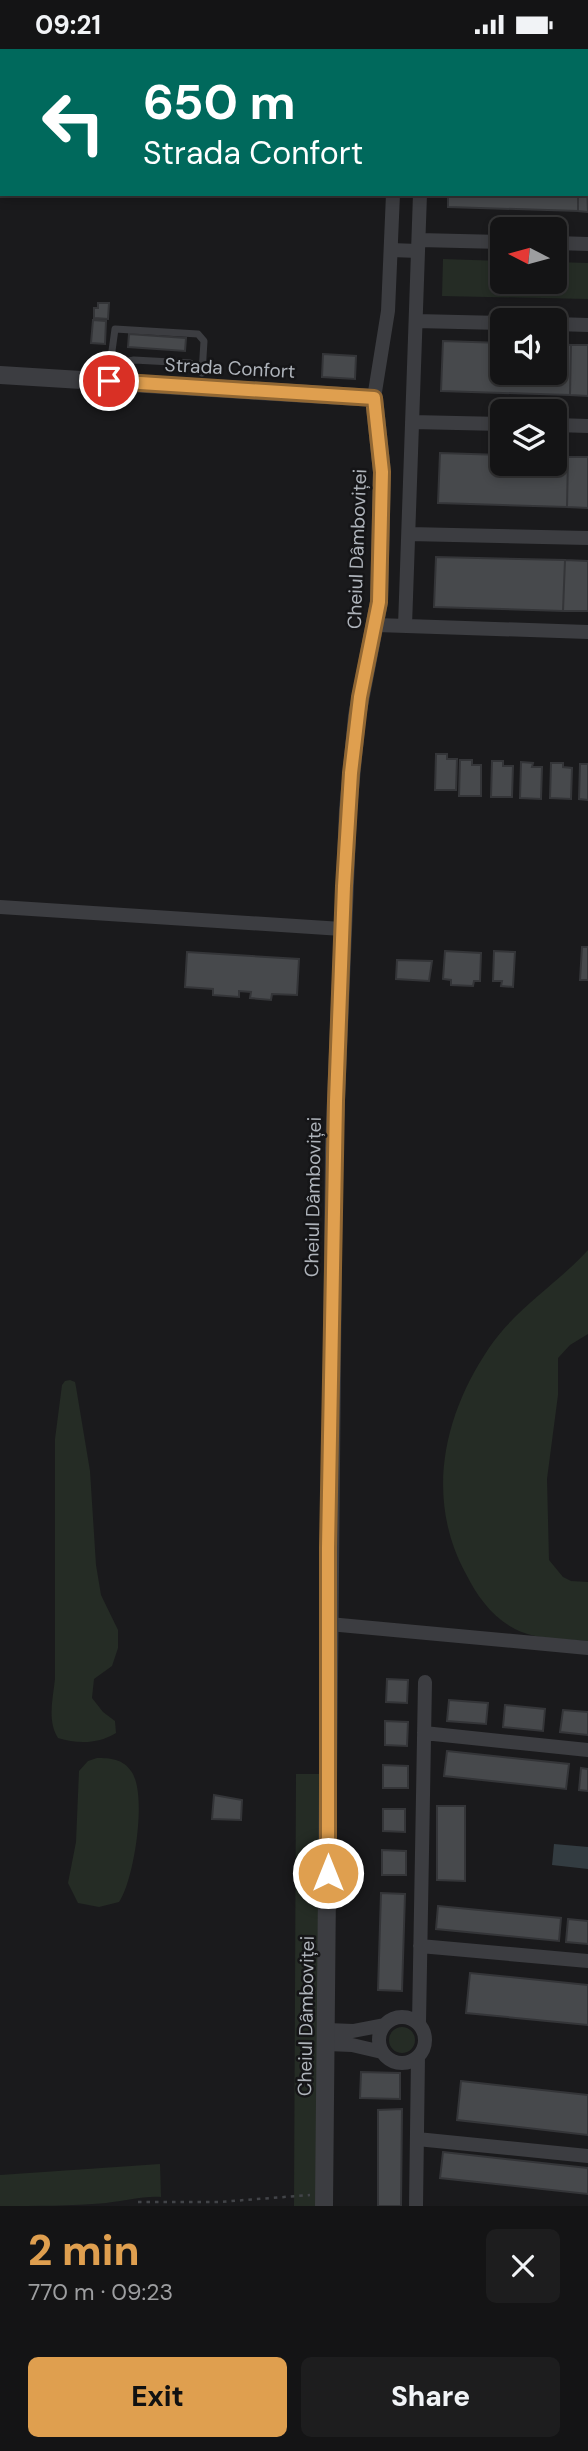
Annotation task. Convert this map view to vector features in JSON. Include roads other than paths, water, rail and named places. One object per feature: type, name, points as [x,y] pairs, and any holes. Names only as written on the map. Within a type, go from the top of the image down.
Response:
[{"type":"street","name":"Cheiul Dâmboviței","points":[[324,2201],[332,1252],[342,929],[354,741],[360,697],[377,625],[383,502],[374,398],[388,311],[393,196]]},
{"type":"street","points":[[405,626],[420,196]]},
{"type":"street","points":[[391,250],[490,243]]},
{"type":"street","points":[[567,243],[588,244]]},
{"type":"street","points":[[416,321],[490,323]]},
{"type":"street","points":[[567,324],[588,325]]},
{"type":"street","name":"Strada Confort","points":[[0,375],[203,380],[374,398]]},
{"type":"street","points":[[412,422],[490,424]]},
{"type":"street","points":[[567,425],[588,426]]},
{"type":"street","points":[[409,534],[588,538]]},
{"type":"street","points":[[377,625],[588,632]]},
{"type":"street","points":[[0,907],[342,929]]},
{"type":"street","points":[[329,1624],[588,1648]]},
{"type":"street","points":[[416,2206],[418,2057],[426,2040],[419,2023],[425,1682]]},
{"type":"street","points":[[424,1733],[588,1750]]},
{"type":"street","points":[[420,1946],[588,1961]]},
{"type":"street","points":[[327,2037],[384,2025],[397,2017],[413,2019],[419,2023]]},
{"type":"street","points":[[384,2025],[379,2038],[386,2057],[398,2063],[418,2057]]},
{"type":"street","points":[[327,2037],[382,2052]]},
{"type":"street","points":[[417,2139],[588,2156]]},
{"type":"lane","points":[[112,376],[111,358],[115,329],[198,334],[204,341],[203,380]]}]
